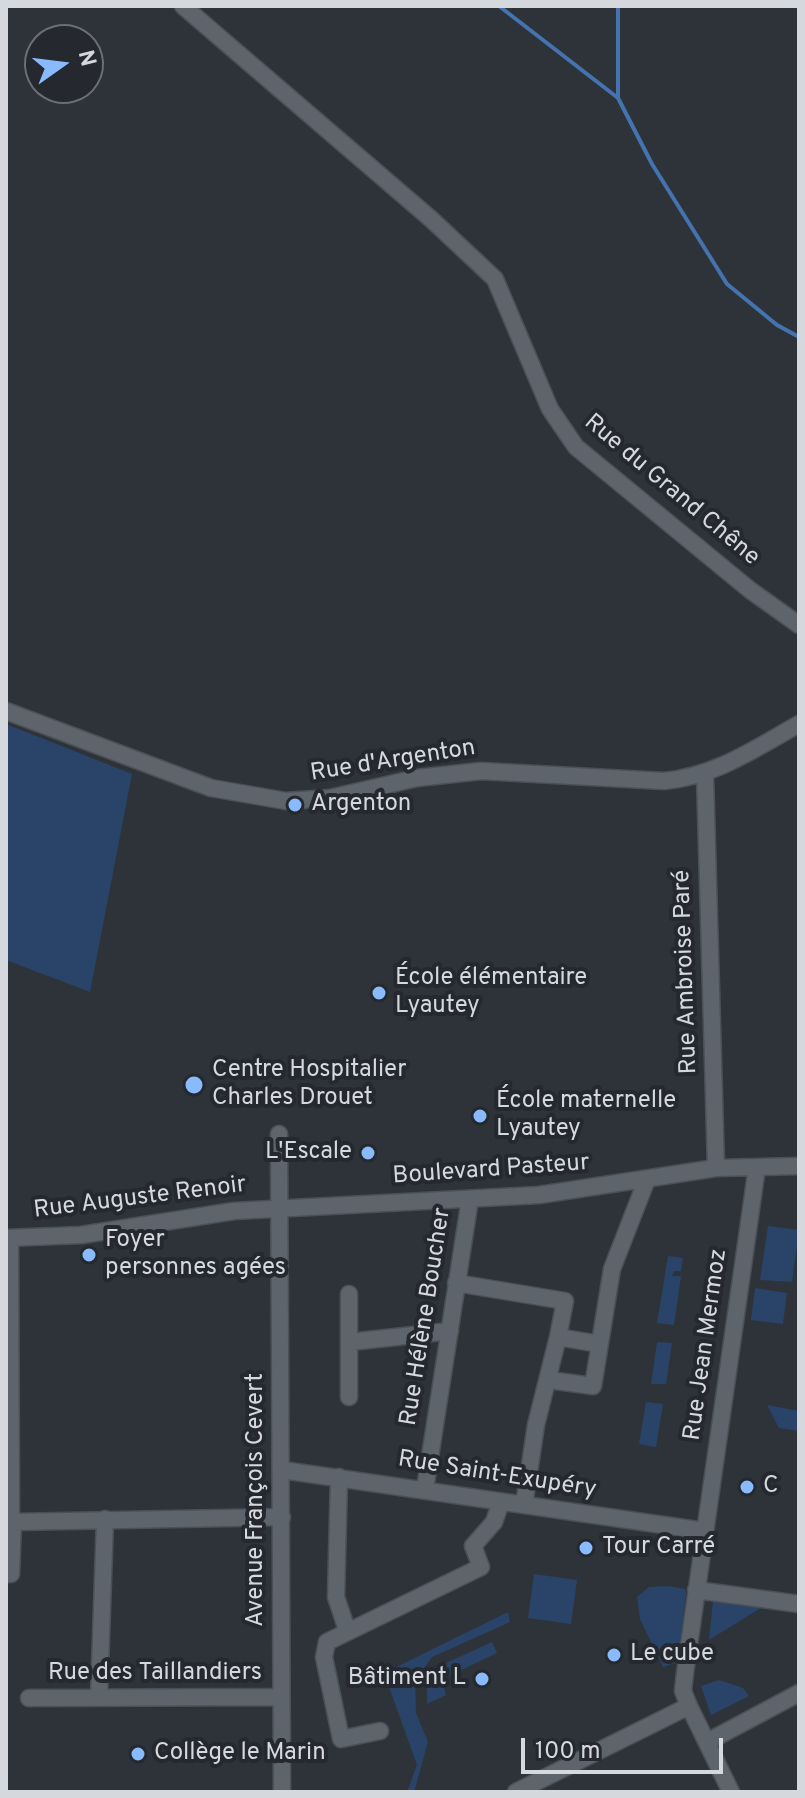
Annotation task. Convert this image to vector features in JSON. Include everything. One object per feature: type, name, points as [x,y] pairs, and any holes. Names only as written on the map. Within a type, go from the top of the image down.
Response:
[{"type":"street","name":"Rue du Grand Chêne","points":[[183,6],[431,219],[495,279],[550,409],[576,447],[750,590],[799,625]]},
{"type":"street","name":"Rue d'Argenton","points":[[6,711],[211,788],[286,801],[330,798],[417,778],[481,771],[664,781],[705,775]]},
{"type":"street","points":[[705,775],[799,724]]},
{"type":"street","name":"Rue Ambroise Paré","points":[[705,775],[716,1168]]},
{"type":"street","name":"Avenue François Cevert","points":[[279,1134],[282,1792]]},
{"type":"street","name":"Boulevard Pasteur","points":[[280,1208],[539,1195],[716,1168],[799,1166]]},
{"type":"street","name":"Rue Jean Mermoz","points":[[689,1706],[683,1691],[757,1167]]},
{"type":"street","points":[[549,1380],[593,1386],[612,1269],[647,1179]]},
{"type":"street","name":"Rue Hélène Boucher","points":[[425,1489],[470,1199]]},
{"type":"street","name":"Rue Auguste Renoir","points":[[8,1238],[81,1235],[234,1211],[280,1208]]},
{"type":"street","points":[[6,1574],[11,1574],[8,1238]]},
{"type":"street","points":[[456,1283],[565,1301],[549,1380],[536,1425],[524,1505]]},
{"type":"street","points":[[349,1294],[349,1397]]},
{"type":"street","points":[[350,1342],[450,1331]]},
{"type":"street","points":[[558,1337],[599,1344]]},
{"type":"street","name":"Rue Saint-Exupéry","points":[[282,1470],[705,1531]]},
{"type":"street","points":[[339,1477],[336,1597],[347,1630]]},
{"type":"street","points":[[380,1731],[341,1739],[325,1648],[327,1642],[481,1567],[473,1546],[494,1522],[501,1502]]},
{"type":"street","points":[[10,1520],[282,1517]]},
{"type":"street","points":[[99,1697],[105,1519]]},
{"type":"street","points":[[696,1590],[799,1604]]},
{"type":"street","points":[[707,1742],[799,1693]]},
{"type":"street","name":"Rue des Taillandiers","points":[[29,1698],[281,1697]]},
{"type":"street","points":[[516,1791],[689,1706],[731,1792]]},
{"type":"shaded area","points":[[6,724],[132,774],[90,992],[6,960]]},
{"type":"shaded area","points":[[768,1226],[799,1230],[792,1282],[760,1280]]},
{"type":"shaded area","points":[[668,1256],[683,1258],[681,1271],[674,1271],[672,1276],[681,1276],[674,1325],[657,1323]]},
{"type":"shaded area","points":[[755,1288],[787,1293],[783,1324],[751,1320]]},
{"type":"shaded area","points":[[657,1342],[672,1343],[666,1384],[651,1384]]},
{"type":"shaded area","points":[[646,1402],[663,1404],[656,1447],[639,1444]]},
{"type":"shaded area","points":[[767,1405],[799,1411],[799,1431],[779,1428]]},
{"type":"shaded area","points":[[534,1574],[577,1580],[571,1624],[528,1618]]},
{"type":"shaded area","points":[[649,1587],[685,1589],[686,1593],[678,1662],[663,1667],[640,1619],[637,1597]]},
{"type":"shaded area","points":[[713,1601],[764,1606],[709,1640]]},
{"type":"shaded area","points":[[508,1612],[510,1622],[432,1657],[415,1681],[416,1713],[428,1742],[414,1792],[407,1792],[417,1765],[384,1673]]},
{"type":"shaded area","points":[[492,1642],[497,1653],[442,1679],[446,1695],[427,1704],[427,1677],[444,1664]]},
{"type":"shaded area","points":[[719,1680],[743,1688],[749,1696],[711,1715],[701,1686]]},
{"type":"waterway","points":[[499,6],[618,98],[652,164],[727,284],[777,325],[799,337]]},
{"type":"waterway","points":[[618,6],[618,98]]},
{"type":"place","name":"Argenton","points":[[295,805]]},
{"type":"place","name":"École élémentaire Lyautey","points":[[379,993]]},
{"type":"place","name":"Centre Hospitalier Charles Drouet","points":[[194,1085]]},
{"type":"place","name":"École maternelle Lyautey","points":[[480,1116]]},
{"type":"place","name":"L'Escale","points":[[368,1153]]},
{"type":"place","name":"Foyer personnes agées","points":[[89,1255]]},
{"type":"place","name":"C","points":[[747,1487]]},
{"type":"place","name":"Tour Carré","points":[[586,1548]]},
{"type":"place","name":"Le cube","points":[[614,1655]]},
{"type":"place","name":"Bâtiment L","points":[[482,1679]]},
{"type":"place","name":"Collège le Marin","points":[[138,1754]]}]
